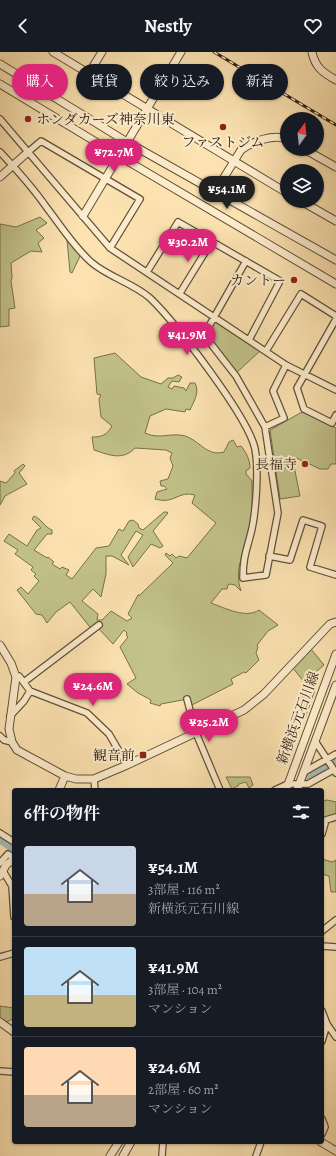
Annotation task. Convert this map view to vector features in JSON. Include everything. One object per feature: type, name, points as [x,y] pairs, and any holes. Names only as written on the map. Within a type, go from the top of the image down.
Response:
[{"type":"street","points":[[53,52],[76,65]]},
{"type":"street","points":[[95,64],[102,52]]},
{"type":"street","points":[[83,216],[181,52]]},
{"type":"street","points":[[312,52],[314,62],[318,68],[336,80]]},
{"type":"street","points":[[0,64],[127,142],[336,260]]},
{"type":"street","points":[[0,84],[118,156],[336,284]]},
{"type":"street","points":[[132,99],[280,188]]},
{"type":"street","points":[[0,119],[110,248],[180,293],[286,365],[336,390]]},
{"type":"street","points":[[215,192],[241,150],[250,144],[277,137],[280,138]]},
{"type":"street","points":[[0,177],[42,141],[140,199],[110,248]]},
{"type":"street","points":[[0,152],[47,207],[70,240],[92,262],[150,298],[222,387],[254,443],[257,463],[253,522],[243,557],[243,578],[266,575],[278,513],[265,427],[236,376],[204,335],[246,261]]},
{"type":"street","points":[[316,156],[336,168]]},
{"type":"street","points":[[313,208],[336,221]]},
{"type":"street","points":[[147,272],[178,222],[280,282],[249,340]]},
{"type":"street","points":[[180,293],[212,241]]},
{"type":"street","points":[[266,351],[301,294],[336,316]]},
{"type":"street","points":[[336,319],[303,374],[297,388],[304,408],[332,423],[336,415]]},
{"type":"street","points":[[265,427],[284,418],[273,391],[286,365]]},
{"type":"street","points":[[270,556],[290,560],[303,520],[322,526],[310,567],[336,575]]},
{"type":"street","points":[[0,645],[11,663],[16,677],[9,729],[12,742],[23,754],[64,776],[76,779],[94,779],[234,715],[253,703],[291,667],[330,624],[336,622]]},
{"type":"street","points":[[24,682],[99,625]]},
{"type":"street","name":"新横浜元石川線","points":[[287,787],[336,654]]},
{"type":"street","points":[[16,677],[19,676],[30,692],[87,713],[109,734],[127,765]]},
{"type":"street","name":"新横浜元石川線","points":[[298,787],[336,685]]},
{"type":"street","points":[[10,716],[30,692]]},
{"type":"street","points":[[187,699],[196,733],[219,788]]},
{"type":"street","points":[[0,736],[4,740],[12,742]]},
{"type":"street","points":[[287,787],[298,787],[308,784],[335,771],[315,742]]},
{"type":"street","points":[[304,772],[336,754]]},
{"type":"street","points":[[60,788],[64,776]]},
{"type":"street","points":[[94,779],[95,788]]},
{"type":"street","points":[[324,827],[326,820],[336,817]]},
{"type":"street","points":[[0,833],[12,841]]},
{"type":"street","points":[[0,863],[8,854],[12,857]]},
{"type":"street","points":[[12,859],[8,862],[1,874],[12,885]]},
{"type":"street","points":[[324,929],[336,920]]},
{"type":"street","points":[[324,946],[336,947]]},
{"type":"street","points":[[0,957],[12,954]]},
{"type":"street","points":[[324,1017],[336,1037]]},
{"type":"street","points":[[0,1022],[12,1031]]},
{"type":"street","points":[[324,1034],[327,1024]]},
{"type":"street","points":[[0,1071],[12,1072]]},
{"type":"street","points":[[110,1156],[118,1144]]},
{"type":"street","points":[[123,1156],[130,1144]]},
{"type":"street","points":[[162,1156],[163,1144]]},
{"type":"street","points":[[256,1156],[260,1144]]},
{"type":"street","points":[[324,1144],[336,1151]]},
{"type":"green space","points":[[40,217],[47,223],[36,230],[44,238],[38,243],[42,252],[31,251],[11,263],[11,281],[15,308],[9,309],[9,326],[0,327],[0,224],[16,227]]},
{"type":"green space","points":[[67,240],[81,254],[72,273],[70,272]]},
{"type":"green space","points":[[215,322],[260,351],[236,373],[207,334]]},
{"type":"green space","points":[[115,353],[141,377],[161,384],[168,378],[173,378],[178,375],[182,377],[179,382],[172,381],[168,387],[172,389],[174,386],[184,388],[186,391],[190,383],[195,383],[197,390],[196,396],[190,410],[186,409],[185,412],[166,409],[150,416],[145,433],[155,436],[185,436],[208,450],[218,453],[224,452],[229,442],[233,440],[237,447],[241,446],[243,448],[249,462],[250,468],[246,471],[246,474],[252,481],[252,519],[248,539],[239,568],[238,575],[241,591],[235,585],[230,584],[228,585],[227,589],[222,589],[211,603],[235,612],[248,613],[259,610],[278,625],[268,631],[257,645],[258,647],[256,653],[259,660],[246,673],[244,672],[231,679],[233,684],[190,706],[188,699],[161,704],[160,706],[150,703],[151,700],[138,693],[127,684],[136,678],[120,647],[128,637],[124,630],[113,644],[98,628],[93,631],[70,602],[56,612],[47,623],[42,615],[36,614],[17,590],[21,587],[28,594],[39,581],[34,576],[36,574],[31,570],[33,567],[15,554],[18,550],[4,541],[9,534],[27,546],[37,530],[41,528],[32,519],[34,516],[37,517],[52,530],[52,534],[47,534],[34,550],[47,558],[48,557],[54,562],[52,564],[60,569],[62,567],[69,570],[66,575],[72,579],[96,548],[109,546],[119,529],[123,531],[129,521],[133,520],[138,524],[139,528],[143,530],[164,512],[167,512],[168,513],[153,531],[163,546],[160,548],[151,544],[133,567],[128,557],[143,535],[136,531],[121,555],[129,565],[112,556],[106,556],[106,574],[101,597],[93,589],[82,601],[98,614],[97,620],[102,620],[111,611],[127,621],[132,618],[128,614],[138,595],[140,595],[173,563],[165,555],[166,553],[170,556],[172,554],[176,558],[179,556],[187,558],[216,523],[192,503],[195,495],[184,494],[167,500],[155,499],[157,492],[167,489],[164,486],[161,486],[160,481],[168,479],[173,466],[170,458],[172,453],[166,450],[135,448],[126,454],[116,456],[94,450],[92,437],[104,435],[112,426],[101,417],[99,399],[101,395],[97,394],[94,358]]},
{"type":"green space","points":[[302,412],[336,428],[336,464],[331,464],[328,469],[320,469],[292,456],[300,496],[280,499],[270,430]]},
{"type":"green space","points":[[23,464],[25,466],[19,473],[27,484],[5,496],[0,505],[0,481],[6,483],[15,473],[14,471]]},
{"type":"green space","points":[[311,649],[324,665],[304,682],[293,668]]},
{"type":"green space","points":[[315,690],[305,718],[297,702],[303,693]]},
{"type":"green space","points":[[226,777],[250,777],[253,785],[249,788],[246,782],[232,788]]},
{"type":"green space","points":[[324,801],[336,802],[336,815],[325,818],[324,822]]},
{"type":"green space","points":[[324,860],[332,862],[336,860],[336,892],[331,892],[329,876],[324,875]]},
{"type":"green space","points":[[0,1006],[12,1008],[12,1019],[5,1023],[0,1019]]},
{"type":"waterway","points":[[292,788],[336,763]]},
{"type":"waterway","points":[[0,838],[12,847]]},
{"type":"railway","points":[[214,52],[336,125]]},
{"type":"place","name":"ホンダカーズ神奈川東","points":[[28,119]]},
{"type":"place","name":"ファストジム","points":[[223,127]]},
{"type":"place","name":"カントー","points":[[294,280]]},
{"type":"place","name":"長福寺","points":[[305,464]]},
{"type":"place","name":"観音前","points":[[143,755]]}]
